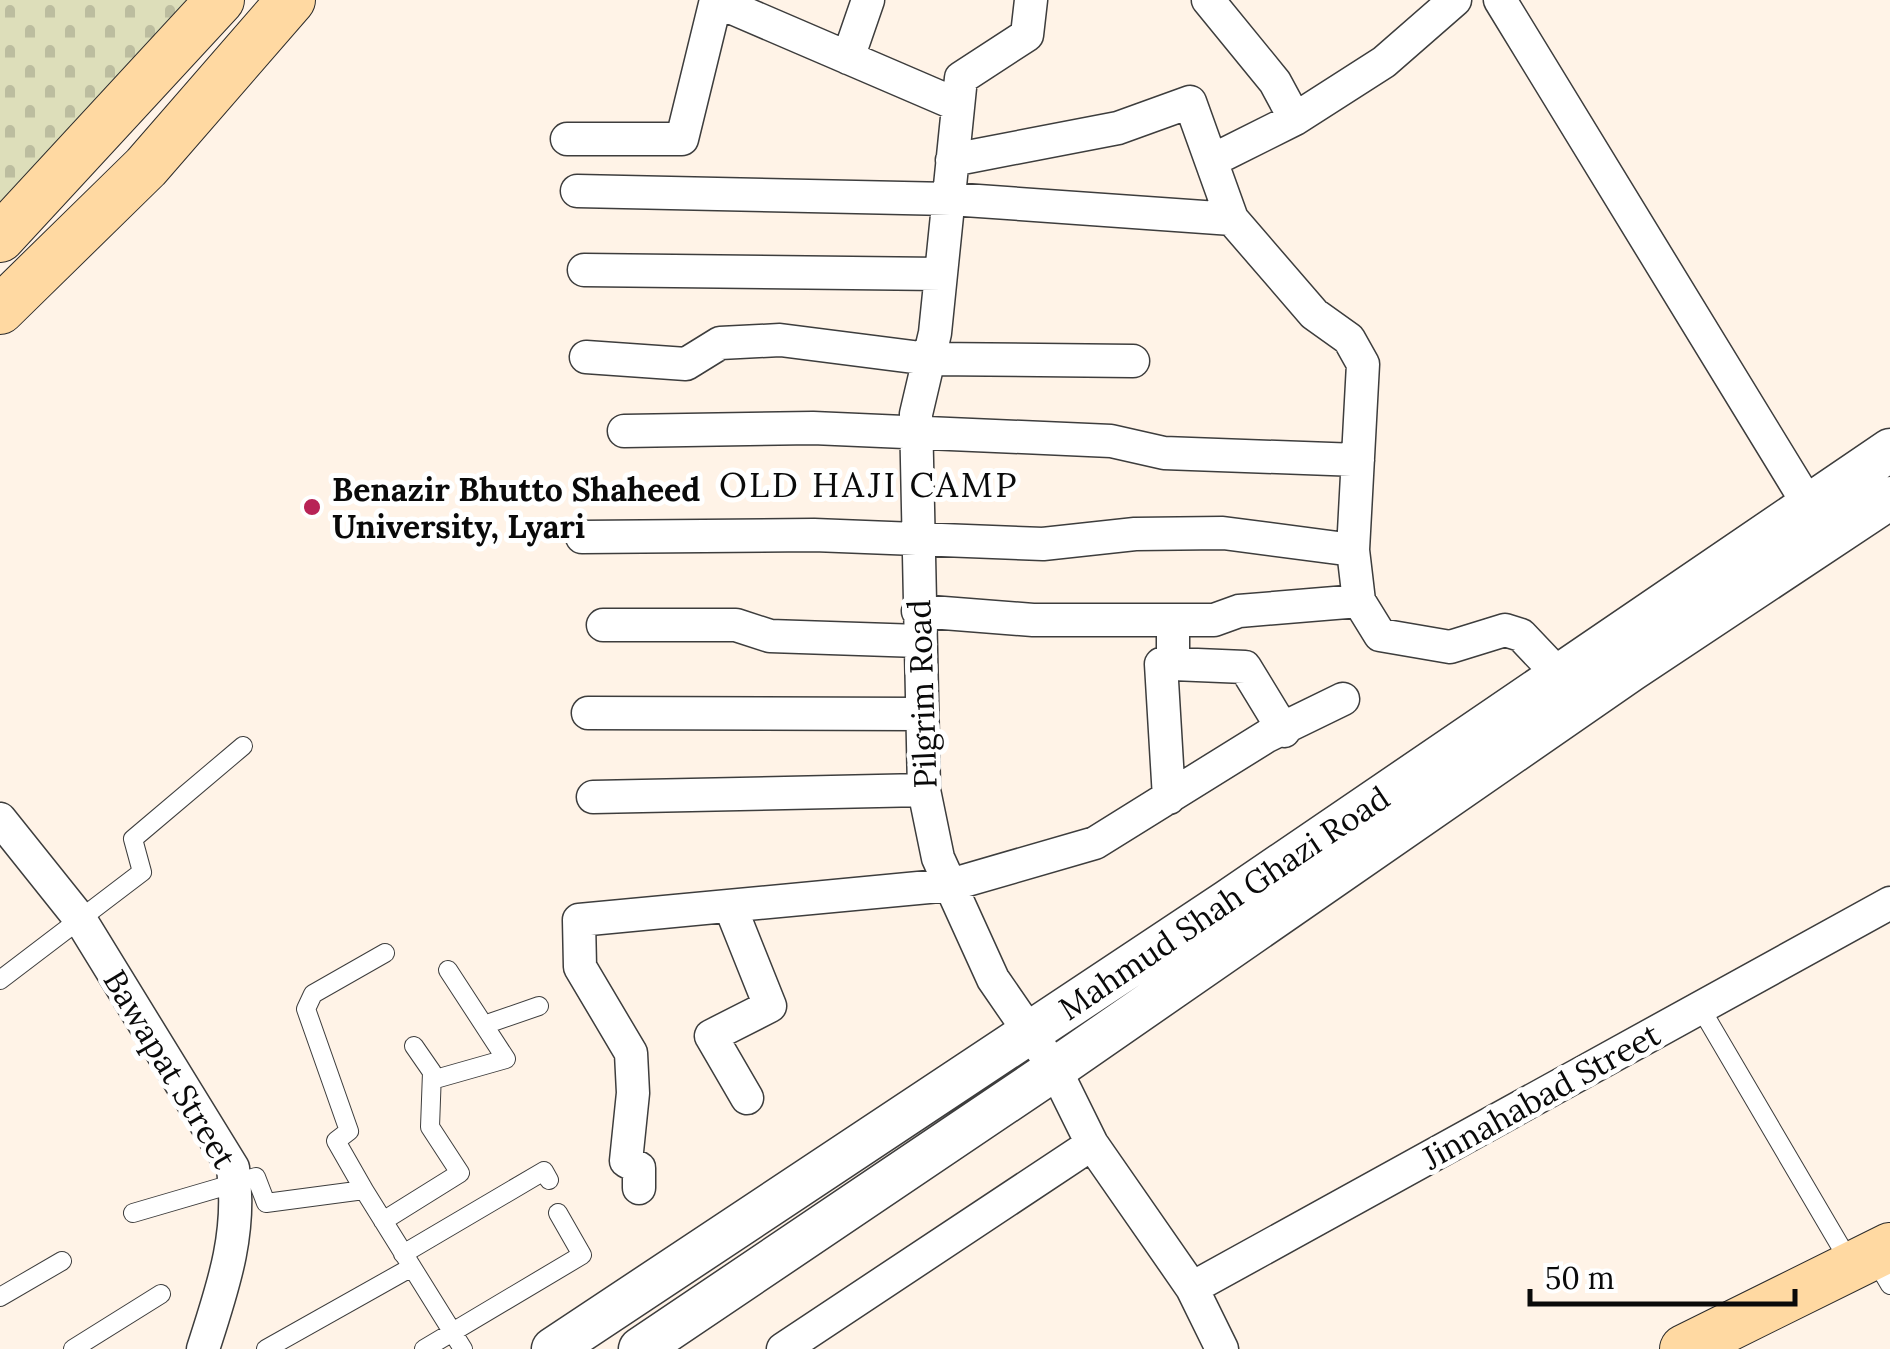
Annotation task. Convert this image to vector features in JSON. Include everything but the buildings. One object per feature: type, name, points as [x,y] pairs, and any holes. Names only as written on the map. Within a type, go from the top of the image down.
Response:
[{"type":"main road","points":[[0,238],[220,0]]},
{"type":"main road","points":[[0,310],[146,167],[291,0]]},
{"type":"main road","points":[[158,68],[201,104]]},
{"type":"main road","points":[[1684,1349],[1876,1264]]},
{"type":"street","points":[[848,58],[868,0]]},
{"type":"street","name":"Pilgrim Road","points":[[1031,0],[1027,35],[961,78],[941,274],[929,359],[916,414],[924,790],[938,858],[993,978],[1055,1069],[1092,1144],[1192,1288],[1222,1349]]},
{"type":"street","points":[[1208,0],[1275,82],[1295,119]]},
{"type":"street","points":[[1213,160],[1295,119],[1384,62],[1456,0]]},
{"type":"street","points":[[1500,0],[1818,520]]},
{"type":"street","points":[[568,139],[682,139],[716,1],[958,105]]},
{"type":"street","points":[[952,160],[1118,128],[1190,102],[1232,219],[1314,314],[1349,338],[1363,364],[1353,550],[1360,601],[1380,635],[1450,647],[1505,630],[1521,635],[1560,675]]},
{"type":"street","points":[[576,191],[950,199],[1232,219]]},
{"type":"street","points":[[584,270],[941,274]]},
{"type":"street","points":[[586,357],[686,364],[720,343],[780,340],[929,359],[1133,361]]},
{"type":"street","points":[[624,432],[812,428],[1111,442],[1164,452],[1358,460]]},
{"type":"street","name":"Mahmud Shah Ghazi Road","points":[[640,1349],[1055,1069],[1818,520],[1890,450]]},
{"type":"street","name":"Mahmud Shah Ghazi Road","points":[[553,1349],[1560,675],[1818,520],[1890,498]]},
{"type":"street","points":[[582,537],[814,536],[1042,544],[1135,534],[1223,532],[1353,550]]},
{"type":"street","points":[[603,626],[720,624],[770,636],[1033,620],[1214,620],[1239,611],[1360,601]]},
{"type":"street","points":[[1174,620],[1174,664]]},
{"type":"street","points":[[1168,798],[1160,664],[1245,666],[1284,730]]},
{"type":"street","points":[[639,1188],[639,1168],[626,1161],[633,1093],[631,1053],[580,968],[579,920],[950,884],[1094,843],[1267,736],[1343,699]]},
{"type":"street","points":[[588,713],[921,714]]},
{"type":"street","points":[[593,797],[924,790]]},
{"type":"street","name":"Bawapat Street","points":[[0,819],[80,919],[233,1168],[239,1209],[224,1284],[203,1349]]},
{"type":"street","name":"Jinnahabad Street","points":[[1192,1288],[1890,903]]},
{"type":"street","points":[[730,906],[770,1006],[711,1036],[746,1098]]},
{"type":"street","points":[[784,1349],[1092,1144]]},
{"type":"lane","points":[[0,980],[142,872],[132,839],[243,746]]},
{"type":"lane","points":[[385,953],[313,994],[306,1008],[349,1131],[336,1142],[463,1349]]},
{"type":"lane","points":[[432,1080],[506,1058],[448,970]]},
{"type":"lane","points":[[484,1025],[538,1006]]},
{"type":"lane","points":[[1700,1008],[1876,1264]]},
{"type":"lane","points":[[383,1221],[460,1173],[430,1127],[432,1072],[414,1046]]},
{"type":"lane","points":[[266,1349],[544,1171],[549,1180]]},
{"type":"lane","points":[[133,1212],[256,1177],[266,1202],[364,1190]]},
{"type":"lane","points":[[424,1349],[582,1255],[558,1212]]},
{"type":"lane","points":[[0,1298],[62,1261]]},
{"type":"lane","points":[[73,1349],[161,1294]]},
{"type":"green space","points":[[0,0],[229,0],[0,261]]},
{"type":"place","name":"Benazir Bhutto Shaheed University, Lyari","points":[[312,507]]},
{"type":"district","name":"OLD HAJI CAMP","points":[[869,484]]}]
